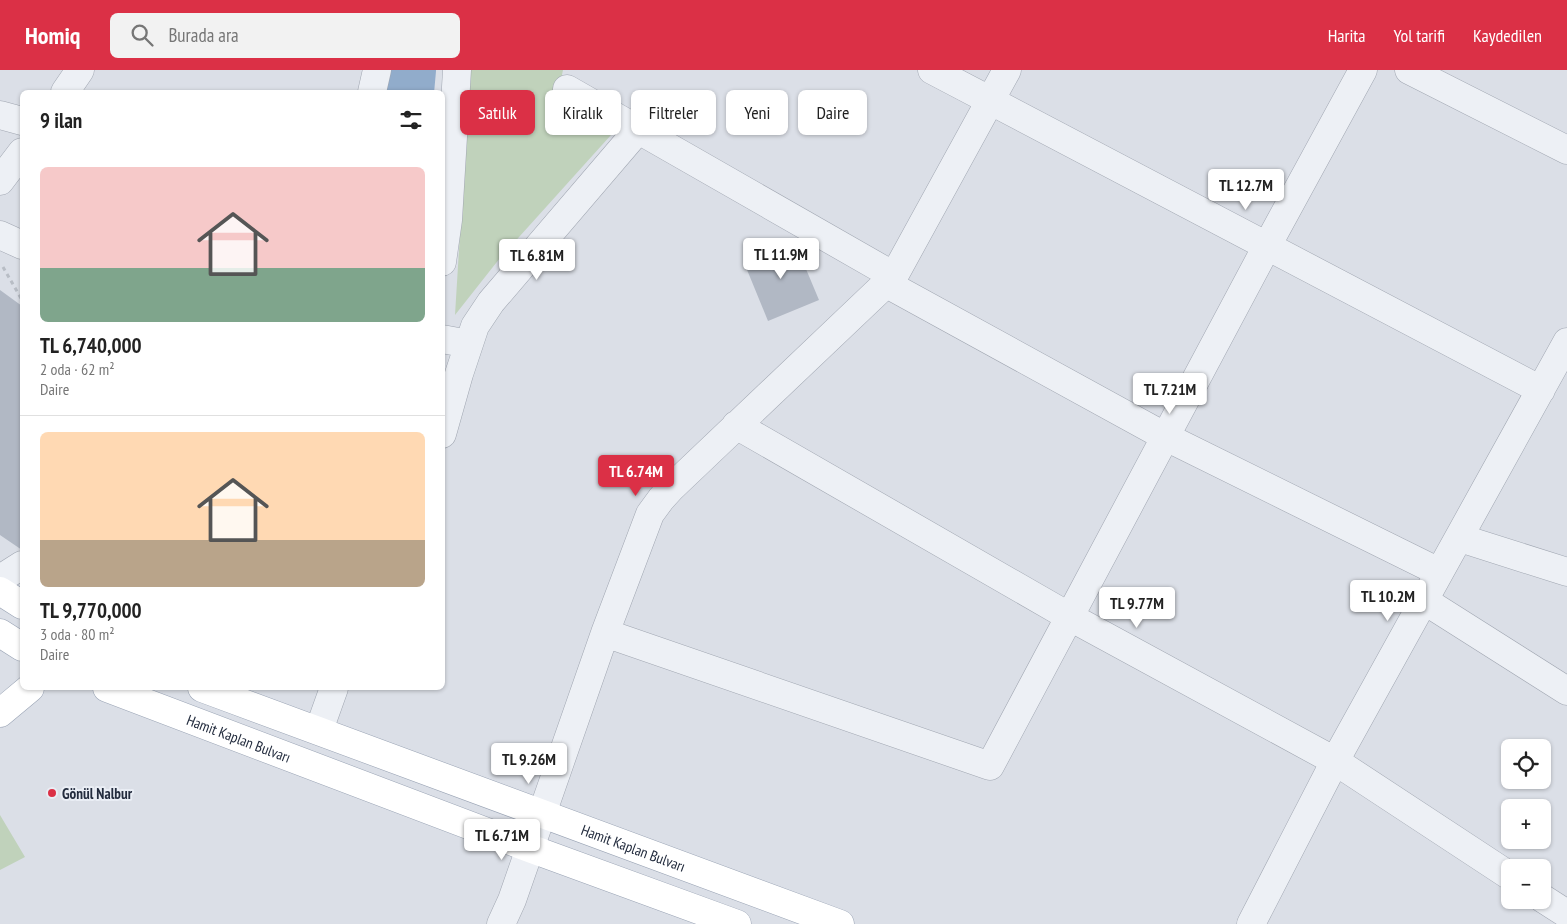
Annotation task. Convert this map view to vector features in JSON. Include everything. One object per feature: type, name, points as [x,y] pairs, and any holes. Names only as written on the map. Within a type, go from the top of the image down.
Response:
[{"type":"main road","points":[[0,591],[20,604]]},
{"type":"main road","points":[[0,632],[20,646]]},
{"type":"main road","points":[[0,714],[28,690]]},
{"type":"main road","name":"Hamit Kaplan Bulvarı","points":[[112,690],[529,848],[737,924]]},
{"type":"main road","name":"Hamit Kaplan Bulvarı","points":[[208,690],[840,924]]},
{"type":"street","points":[[66,90],[80,70]]},
{"type":"street","points":[[372,90],[377,70]]},
{"type":"street","points":[[445,241],[448,220],[457,70]]},
{"type":"street","points":[[932,70],[1542,390]]},
{"type":"street","points":[[501,924],[512,900],[604,633],[650,514],[671,488],[891,280],[1007,70]]},
{"type":"street","points":[[604,633],[990,766],[1266,246],[1363,70]]},
{"type":"street","points":[[1409,70],[1567,150]]},
{"type":"street","points":[[567,89],[631,126]]},
{"type":"street","points":[[0,114],[20,120]]},
{"type":"street","points":[[445,424],[475,326],[491,302],[634,135]]},
{"type":"street","points":[[646,135],[891,280],[1166,437],[1439,572]]},
{"type":"street","points":[[0,181],[20,155]]},
{"type":"street","points":[[0,234],[20,243]]},
{"type":"street","points":[[445,340],[469,344]]},
{"type":"street","points":[[1251,924],[1335,761],[1567,342]]},
{"type":"street","points":[[736,425],[1070,617],[1335,761],[1501,870]]},
{"type":"street","points":[[1460,538],[1567,572]]},
{"type":"street","points":[[0,579],[20,566]]},
{"type":"street","points":[[1425,601],[1567,690]]},
{"type":"street","points":[[319,730],[333,690]]},
{"type":"street","points":[[1551,904],[1567,914]]},
{"type":"path","points":[[0,262],[20,297]]},
{"type":"green space","points":[[470,70],[563,70],[559,90],[545,90],[545,135],[611,135],[500,258],[455,315],[466,135],[535,135],[535,90],[469,90]]},
{"type":"green space","points":[[0,815],[25,857],[0,870]]},
{"type":"building","points":[[793,238],[819,300],[768,321],[743,260]]},
{"type":"building","points":[[0,290],[20,305],[20,549],[0,535]]},
{"type":"waterway","points":[[410,90],[412,70]]},
{"type":"place","name":"Gönül Nalbur","points":[[52,793]]}]
